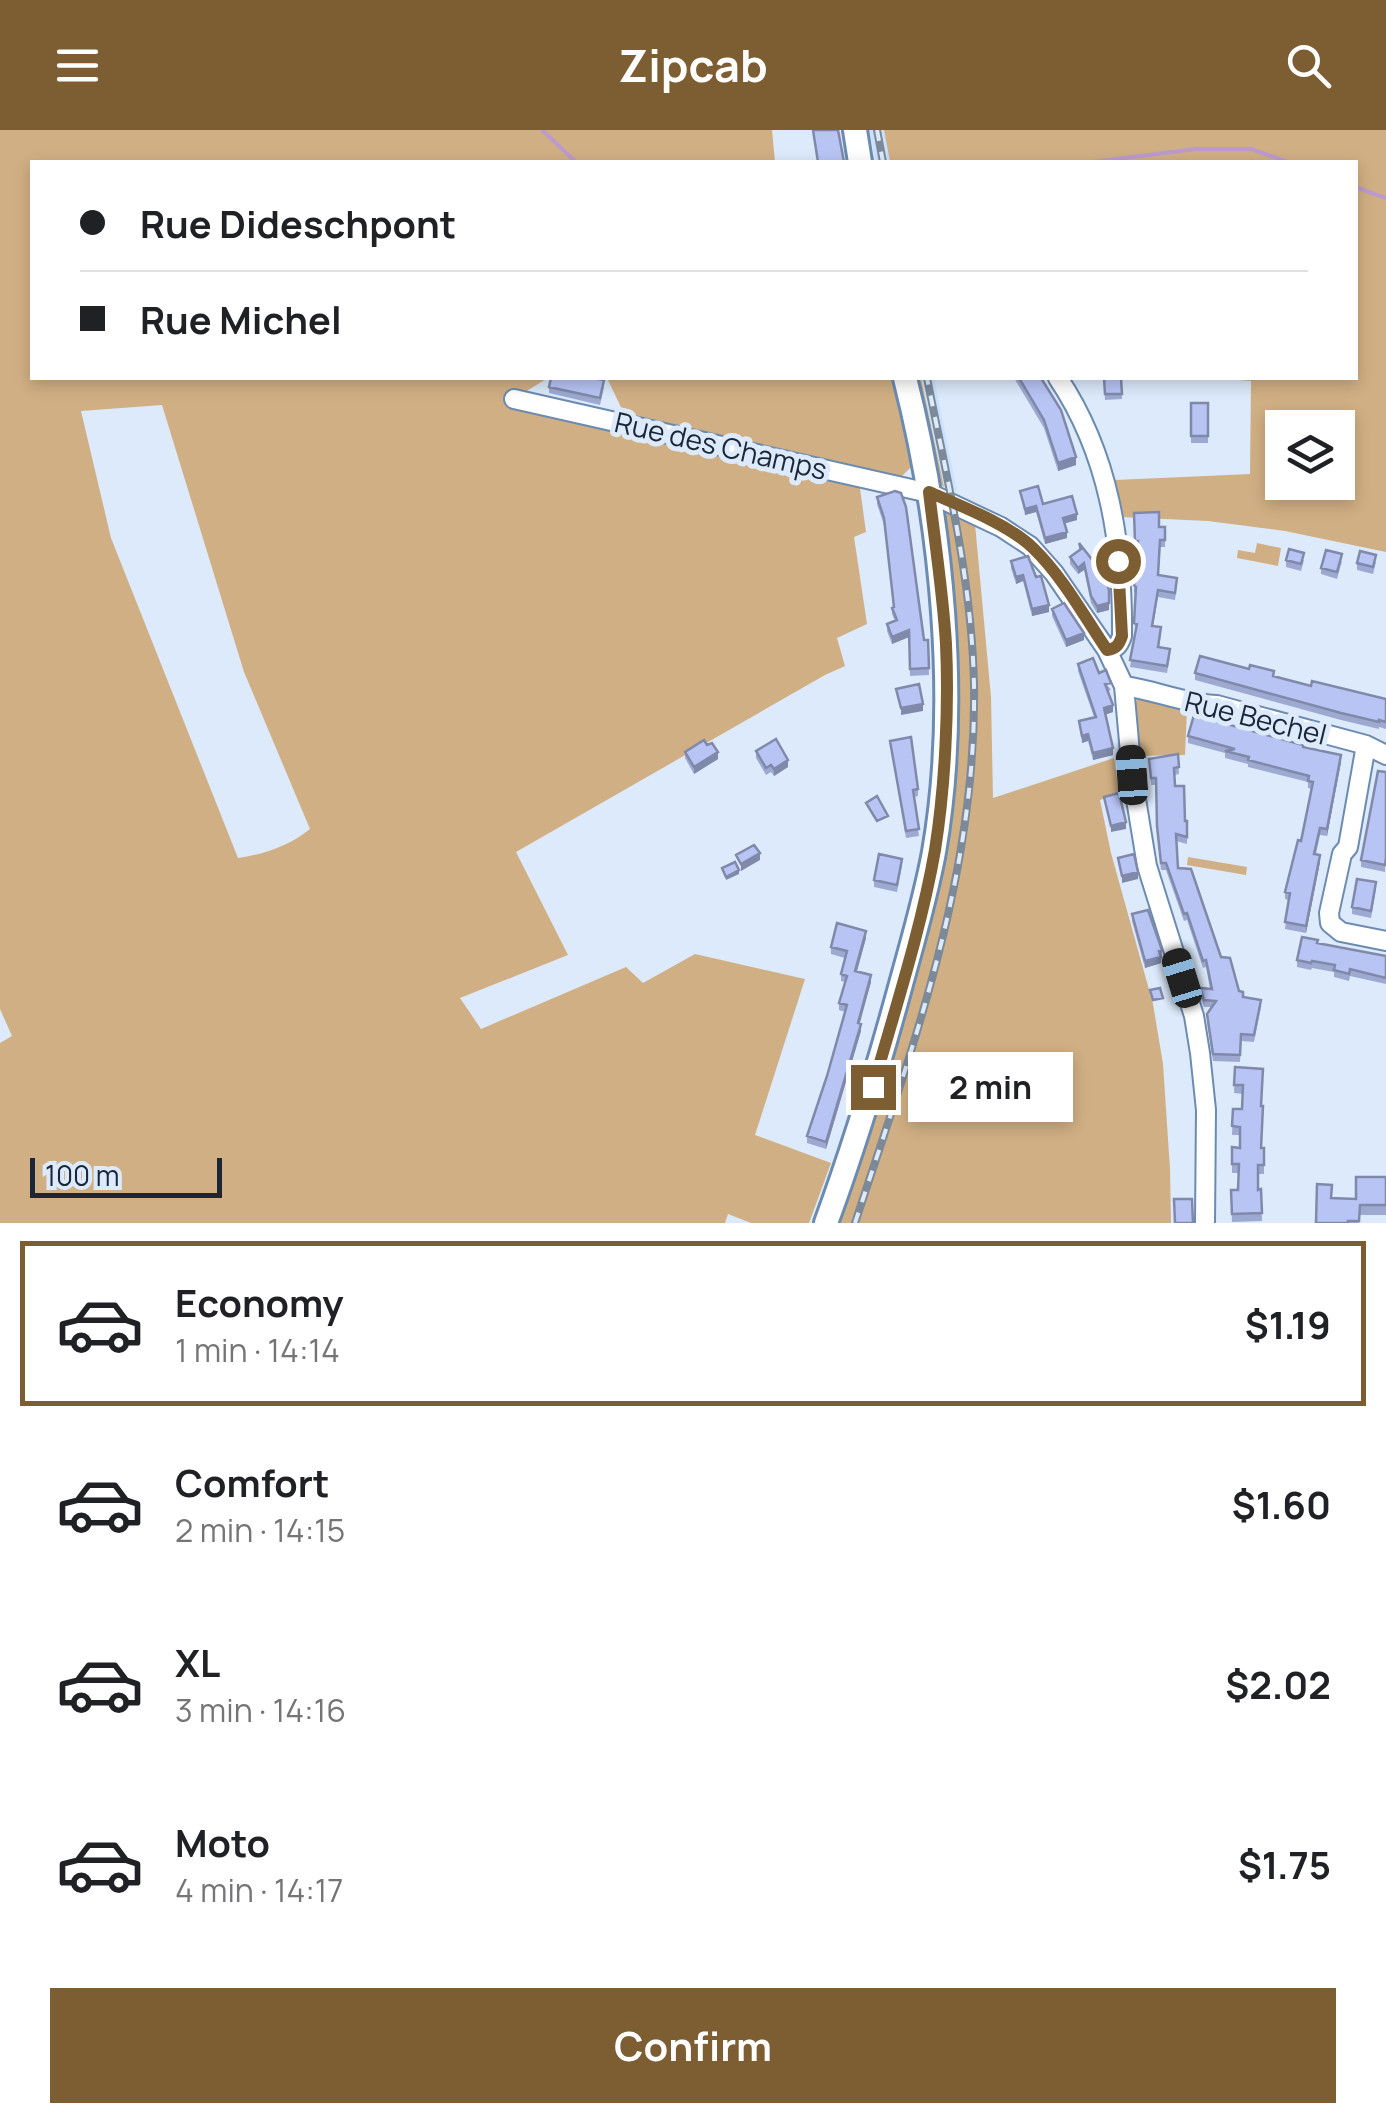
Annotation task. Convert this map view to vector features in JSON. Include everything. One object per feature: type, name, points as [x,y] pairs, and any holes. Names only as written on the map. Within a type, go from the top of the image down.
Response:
[{"type":"main road","points":[[855,130],[860,160]]},
{"type":"main road","points":[[826,1223],[873,1087],[919,920],[934,850],[944,750],[946,646],[924,459],[905,380]]},
{"type":"street","points":[[1059,380],[1095,447],[1107,483],[1116,532],[1122,636],[1120,644],[1107,650]]},
{"type":"street","name":"Rue des Champs","points":[[514,398],[929,492],[1001,527],[1030,546],[1054,572],[1107,650],[1124,686]]},
{"type":"street","points":[[1124,686],[1146,866],[1194,1016],[1200,1053],[1206,1110],[1204,1223]]},
{"type":"street","name":"Rue Bechel","points":[[1124,686],[1199,704],[1216,704],[1366,745],[1386,755]]},
{"type":"street","points":[[1366,745],[1330,923],[1341,932],[1386,941]]},
{"type":"shaded area","points":[[0,130],[772,130],[775,160],[30,160],[30,380],[545,380],[515,398],[629,424],[608,380],[892,380],[911,467],[899,479],[859,481],[866,532],[854,537],[867,624],[837,638],[845,666],[516,852],[568,955],[460,998],[481,1029],[626,967],[643,983],[695,954],[805,979],[755,1135],[831,1163],[809,1223],[751,1223],[728,1214],[725,1223],[0,1223],[0,1043],[12,1036],[0,1009]],"holes":[[[162,405],[244,672],[310,829],[276,848],[238,858],[111,538],[81,411]]]},
{"type":"shaded area","points":[[869,130],[884,130],[890,160],[876,160]]},
{"type":"shaded area","points":[[884,130],[1386,130],[1386,552],[1285,531],[1208,521],[1121,517],[1115,480],[1250,474],[1251,381],[1240,380],[1358,380],[1358,160],[890,160]]},
{"type":"shaded area","points":[[915,380],[921,380],[944,487]]},
{"type":"shaded area","points":[[921,380],[934,380],[957,491],[944,487]]},
{"type":"shaded area","points":[[946,508],[975,524],[991,697],[993,798],[1114,758],[1119,793],[1100,800],[1153,1004],[1163,1064],[1171,1223],[833,1223],[935,870],[940,513]]},
{"type":"shaded area","points":[[1257,543],[1281,548],[1278,566],[1237,558],[1238,550],[1255,553]]},
{"type":"shaded area","points":[[1142,696],[1187,710],[1185,755],[1141,756],[1135,702]]},
{"type":"shaded area","points":[[1188,857],[1247,867],[1246,875],[1187,865]]},
{"type":"building","points":[[813,130],[838,130],[844,160],[818,160]]},
{"type":"building","points":[[551,380],[604,380],[600,398],[549,387]]},
{"type":"building","points":[[1020,380],[1042,380],[1061,410],[1076,457],[1058,463],[1044,420]]},
{"type":"building","points":[[1104,380],[1121,380],[1122,394],[1105,394]]},
{"type":"building","points":[[1191,403],[1208,403],[1208,436],[1191,436]]},
{"type":"building","points":[[1038,486],[1043,504],[1072,496],[1077,514],[1063,518],[1067,532],[1045,538],[1036,506],[1025,509],[1020,491]]},
{"type":"building","points":[[901,493],[906,507],[929,668],[910,669],[909,630],[892,637],[887,624],[897,620],[892,608],[884,518],[877,497]]},
{"type":"building","points":[[1159,512],[1159,527],[1165,527],[1165,540],[1160,540],[1158,575],[1177,578],[1175,593],[1158,590],[1152,626],[1161,627],[1158,647],[1170,649],[1167,666],[1130,660],[1137,624],[1134,585],[1138,541],[1134,513]]},
{"type":"building","points":[[1079,543],[1094,562],[1102,560],[1109,603],[1097,606],[1084,563],[1078,568],[1070,557],[1081,549]]},
{"type":"building","points":[[1289,549],[1304,553],[1301,564],[1286,560]]},
{"type":"building","points":[[1326,550],[1342,554],[1337,572],[1321,568]]},
{"type":"building","points":[[1360,551],[1376,555],[1373,567],[1357,563]]},
{"type":"building","points":[[1028,556],[1036,577],[1041,576],[1049,605],[1032,609],[1023,575],[1016,577],[1011,561]]},
{"type":"building","points":[[1064,603],[1084,633],[1066,640],[1052,609]]},
{"type":"building","points":[[1200,656],[1249,669],[1250,665],[1274,671],[1273,676],[1311,686],[1312,681],[1386,699],[1386,722],[1195,673]]},
{"type":"building","points":[[1093,658],[1099,673],[1106,670],[1111,683],[1105,684],[1113,705],[1104,708],[1113,748],[1093,753],[1088,734],[1082,736],[1079,721],[1096,717],[1078,664]]},
{"type":"building","points":[[919,684],[923,704],[901,708],[896,689]]},
{"type":"building","points":[[1194,715],[1341,755],[1327,829],[1320,828],[1314,854],[1320,855],[1306,926],[1285,922],[1290,893],[1285,892],[1313,782],[1308,781],[1309,776],[1248,760],[1249,757],[1225,751],[1235,749],[1188,736]]},
{"type":"building","points":[[911,737],[919,829],[906,831],[890,741]]},
{"type":"building","points":[[776,739],[788,760],[774,769],[771,765],[766,768],[756,751]]},
{"type":"building","points":[[704,740],[718,752],[694,767],[685,752]]},
{"type":"building","points":[[1178,754],[1175,786],[1184,786],[1187,837],[1176,834],[1178,868],[1191,869],[1221,957],[1230,958],[1239,991],[1243,997],[1261,1000],[1254,1035],[1241,1034],[1240,1055],[1213,1054],[1207,1014],[1216,1001],[1204,1000],[1200,988],[1212,989],[1206,960],[1203,961],[1166,863],[1161,863],[1156,778],[1151,778],[1149,759]]},
{"type":"building","points":[[1378,771],[1386,772],[1385,865],[1361,860]]},
{"type":"building","points":[[1119,793],[1126,822],[1111,826],[1104,797]]},
{"type":"building","points":[[877,796],[888,816],[877,821],[866,803]]},
{"type":"building","points":[[754,845],[760,853],[741,864],[736,855]]},
{"type":"building","points":[[879,854],[902,859],[897,885],[874,880]]},
{"type":"building","points":[[1134,854],[1138,872],[1122,876],[1118,858]]},
{"type":"building","points":[[735,862],[739,870],[726,877],[722,868]]},
{"type":"building","points":[[1357,879],[1376,882],[1371,911],[1352,907]]},
{"type":"building","points":[[1148,910],[1162,950],[1161,957],[1145,961],[1132,914]]},
{"type":"building","points":[[837,923],[866,931],[855,971],[871,975],[858,1023],[861,1024],[826,1142],[807,1136],[847,1005],[839,1003],[847,976],[841,974],[847,951],[831,947]]},
{"type":"building","points":[[1302,937],[1386,956],[1386,978],[1350,969],[1349,974],[1334,970],[1335,965],[1297,960]]},
{"type":"building","points":[[1160,988],[1163,998],[1153,1000],[1150,990]]},
{"type":"building","points":[[1235,1067],[1263,1069],[1264,1165],[1258,1165],[1262,1213],[1232,1214],[1231,1190],[1238,1190],[1239,1164],[1232,1164],[1232,1147],[1240,1148],[1240,1127],[1232,1126],[1233,1109],[1242,1109],[1243,1085],[1234,1085]]},
{"type":"building","points":[[1356,1177],[1386,1177],[1386,1205],[1360,1205],[1359,1221],[1316,1223],[1317,1184],[1332,1185],[1331,1198],[1356,1199]]},
{"type":"building","points":[[1174,1199],[1192,1199],[1193,1223],[1175,1223]]},
{"type":"waterway","points":[[542,130],[574,160]]},
{"type":"waterway","points":[[1108,160],[1196,149],[1251,149],[1282,160]]},
{"type":"waterway","points":[[1358,188],[1386,198]]},
{"type":"railway","points":[[877,130],[883,160]]},
{"type":"railway","points":[[855,1223],[937,958],[965,824],[972,755],[974,685],[969,607],[927,380]]},
{"type":"route","points":[[873,1087],[919,920],[940,809],[946,646],[929,492],[1001,527],[1030,546],[1054,572],[1107,650],[1120,644],[1122,636],[1118,561]]}]
